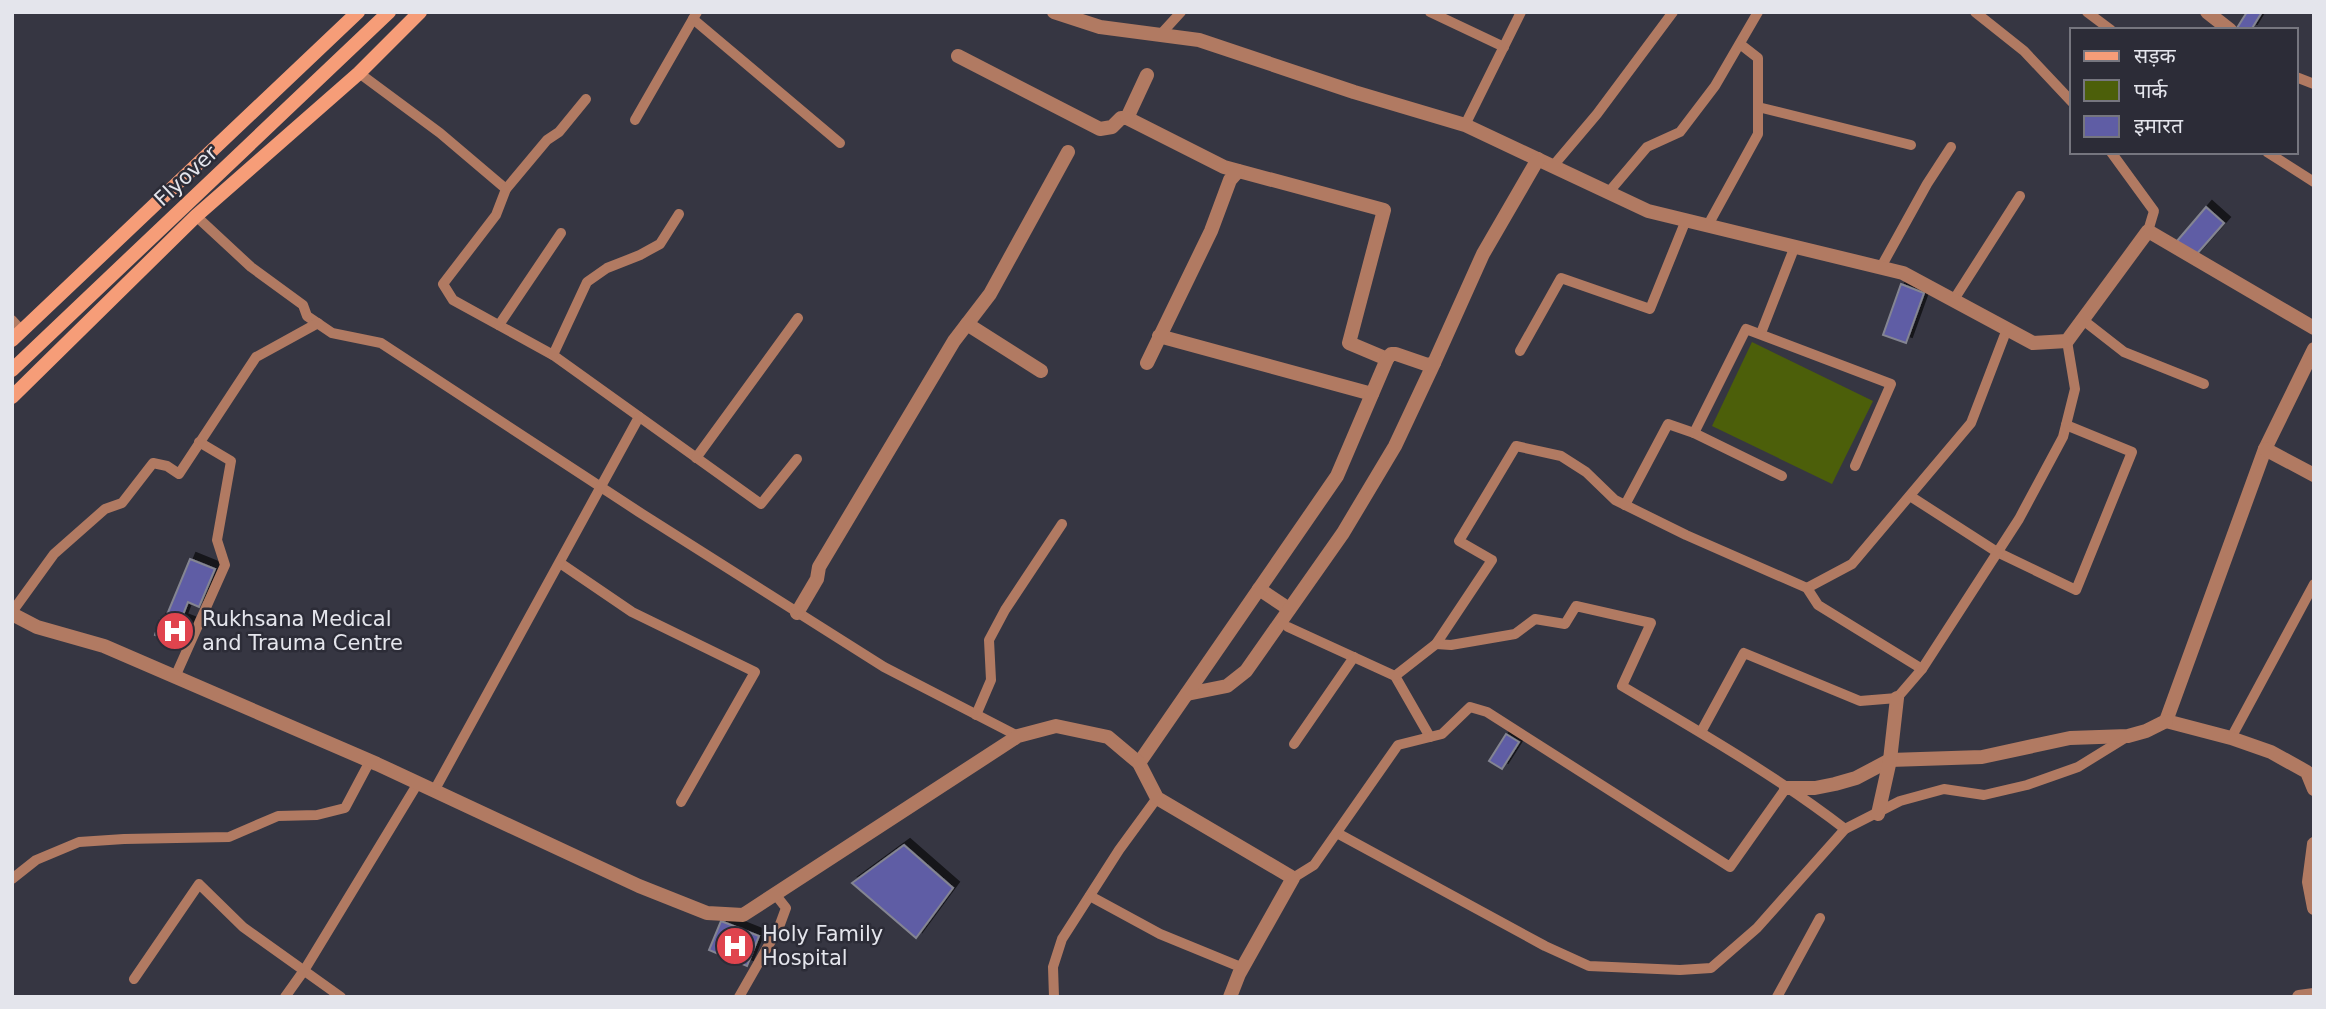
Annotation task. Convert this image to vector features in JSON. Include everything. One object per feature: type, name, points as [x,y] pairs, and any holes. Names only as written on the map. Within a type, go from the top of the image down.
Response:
[{"type":"main road","points":[[16,330],[358,12]]},
{"type":"main road","name":"Flyover","points":[[12,370],[389,12]]},
{"type":"main road","points":[[12,397],[196,216],[359,73],[420,12]]},
{"type":"street","points":[[1055,12],[1100,27],[1199,40],[1354,92],[1465,125],[1648,211],[1903,273],[2033,343],[2067,341],[2148,231],[2314,328]]},
{"type":"street","points":[[2207,12],[2227,28]]},
{"type":"street","points":[[958,55],[1100,129],[1112,127],[1121,118],[1127,118],[1224,167],[1384,211],[1349,343],[1387,359]]},
{"type":"street","points":[[1127,118],[1147,75]]},
{"type":"street","points":[[797,613],[817,579],[819,567],[954,341],[990,294],[1068,152]]},
{"type":"street","points":[[1186,694],[1227,686],[1246,671],[1343,533],[1395,446],[1440,355],[1483,254],[1538,159]]},
{"type":"street","points":[[1147,363],[1211,231],[1230,180],[1238,171]]},
{"type":"street","points":[[967,324],[1041,371]]},
{"type":"street","points":[[1158,336],[1372,394]]},
{"type":"street","points":[[2166,721],[2265,449],[2314,349]]},
{"type":"street","points":[[1139,763],[1337,476],[1387,359],[1391,354],[1396,354],[1428,365],[1434,363]]},
{"type":"street","points":[[2265,449],[2314,475]]},
{"type":"street","points":[[1259,589],[1289,609]]},
{"type":"street","points":[[12,612],[37,627],[104,646],[370,761],[639,886],[707,913],[743,915],[1018,736],[1056,726],[1108,737],[1139,763],[1157,799],[1293,878],[1230,997]]},
{"type":"street","points":[[1878,814],[1890,760],[1897,698]]},
{"type":"street","points":[[1786,788],[1815,788],[1835,784],[1856,778],[1890,760],[1982,757],[2070,738],[2128,736],[2166,721],[2231,738],[2271,752],[2307,772],[2314,789]]},
{"type":"street","points":[[2314,844],[2309,882],[2314,908]]},
{"type":"street","points":[[2299,997],[2314,995]]},
{"type":"lane","points":[[1160,35],[1181,12]]},
{"type":"lane","points":[[1430,12],[1504,47]]},
{"type":"lane","points":[[1465,125],[1521,12]]},
{"type":"lane","points":[[1553,166],[1597,114],[1673,12]]},
{"type":"lane","points":[[1608,192],[1647,147],[1680,132],[1715,86],[1758,12]]},
{"type":"lane","points":[[1975,12],[2024,51],[2070,100]]},
{"type":"lane","points":[[2087,12],[2108,28]]},
{"type":"lane","points":[[635,120],[695,16],[840,143]]},
{"type":"lane","points":[[1708,225],[1758,134],[1758,58],[1740,44]]},
{"type":"lane","points":[[359,73],[440,133],[506,189]]},
{"type":"lane","points":[[586,99],[506,189],[496,215],[443,284],[453,300],[553,355],[761,503],[797,459]]},
{"type":"lane","points":[[1758,107],[1911,145]]},
{"type":"lane","points":[[1881,267],[1951,147]]},
{"type":"lane","points":[[2112,154],[2154,211],[2148,231]]},
{"type":"lane","points":[[2270,154],[2314,182]]},
{"type":"lane","points":[[1953,301],[2020,196]]},
{"type":"lane","points":[[553,355],[587,282],[607,268],[660,244],[680,214]]},
{"type":"lane","points":[[196,216],[251,267],[303,305],[307,316],[332,332],[381,343],[602,488],[884,667],[1018,736]]},
{"type":"lane","points":[[1520,351],[1562,278],[1650,309],[1686,220]]},
{"type":"lane","points":[[499,325],[561,233]]},
{"type":"lane","points":[[1761,333],[1795,246]]},
{"type":"lane","points":[[696,458],[799,318]]},
{"type":"lane","points":[[2083,320],[2124,352],[2204,384]]},
{"type":"lane","points":[[12,612],[54,554],[105,509],[122,503],[153,463],[167,466],[179,474],[256,357],[318,323]]},
{"type":"lane","points":[[1693,433],[1746,328],[1891,384],[1855,466]]},
{"type":"lane","points":[[1807,588],[1852,564],[1971,424],[2007,329]]},
{"type":"lane","points":[[1701,732],[1744,653],[1860,701],[1897,698],[1922,669],[2019,519],[2063,437],[2075,389],[2067,341]]},
{"type":"lane","points":[[434,791],[639,417]]},
{"type":"lane","points":[[1625,505],[1668,424],[1693,433],[1782,476]]},
{"type":"lane","points":[[1910,496],[1997,552],[2076,590],[2133,452],[2066,425]]},
{"type":"lane","points":[[175,677],[225,565],[217,540],[231,461],[200,442]]},
{"type":"lane","points":[[1395,676],[1436,643],[1492,561],[1459,541],[1516,446],[1561,456],[1586,472],[1615,500],[1686,535],[1807,588],[1818,605],[1922,669]]},
{"type":"lane","points":[[976,715],[991,680],[989,640],[1005,610],[1062,524]]},
{"type":"lane","points":[[560,563],[632,612],[755,672],[681,802]]},
{"type":"lane","points":[[2231,738],[2314,584]]},
{"type":"lane","points":[[1436,643],[1451,645],[1515,634],[1535,619],[1565,624],[1576,606],[1651,623],[1622,686],[1701,732],[1809,802],[1844,829]]},
{"type":"lane","points":[[1288,627],[1395,676],[1430,737]]},
{"type":"lane","points":[[1294,744],[1354,657]]},
{"type":"lane","points":[[1293,878],[1314,865],[1398,745],[1442,734],[1470,707],[1487,712],[1730,867],[1786,788]]},
{"type":"lane","points":[[1337,833],[1545,946],[1589,966],[1680,970],[1710,968],[1757,928],[1844,829],[1900,801],[1944,789],[1984,794],[2027,785],[2078,767],[2128,736]]},
{"type":"lane","points":[[12,879],[36,860],[79,842],[229,837],[278,816],[317,815],[345,808],[370,761]]},
{"type":"lane","points":[[285,997],[305,970],[418,783]]},
{"type":"lane","points":[[1054,997],[1053,967],[1062,939],[1157,799]]},
{"type":"lane","points":[[134,979],[199,884],[243,927],[341,997]]},
{"type":"lane","points":[[739,997],[779,927],[786,908],[775,894]]},
{"type":"lane","points":[[1090,895],[1160,934],[1243,968]]},
{"type":"lane","points":[[1777,997],[1820,918]]},
{"type":"green space","points":[[1752,342],[1873,401],[1832,484],[1712,426]]},
{"type":"building","points":[[2247,12],[2262,12],[2252,28],[2237,28]]},
{"type":"building","points":[[2206,207],[2224,223],[2195,256],[2177,241]]},
{"type":"building","points":[[1901,284],[1924,293],[1906,343],[1883,335]]},
{"type":"building","points":[[190,559],[215,569],[199,607],[188,602],[181,620],[189,623],[180,645],[155,635],[160,620],[164,622]]},
{"type":"building","points":[[1506,734],[1519,742],[1502,769],[1489,761]]},
{"type":"building","points":[[904,845],[953,888],[916,938],[852,883]]},
{"type":"building","points":[[721,921],[759,936],[747,966],[709,950]]},
{"type":"place","name":"Rukhsana Medical and Trauma Centre","points":[[175,631]]},
{"type":"place","name":"Holy Family Hospital","points":[[735,946]]}]
